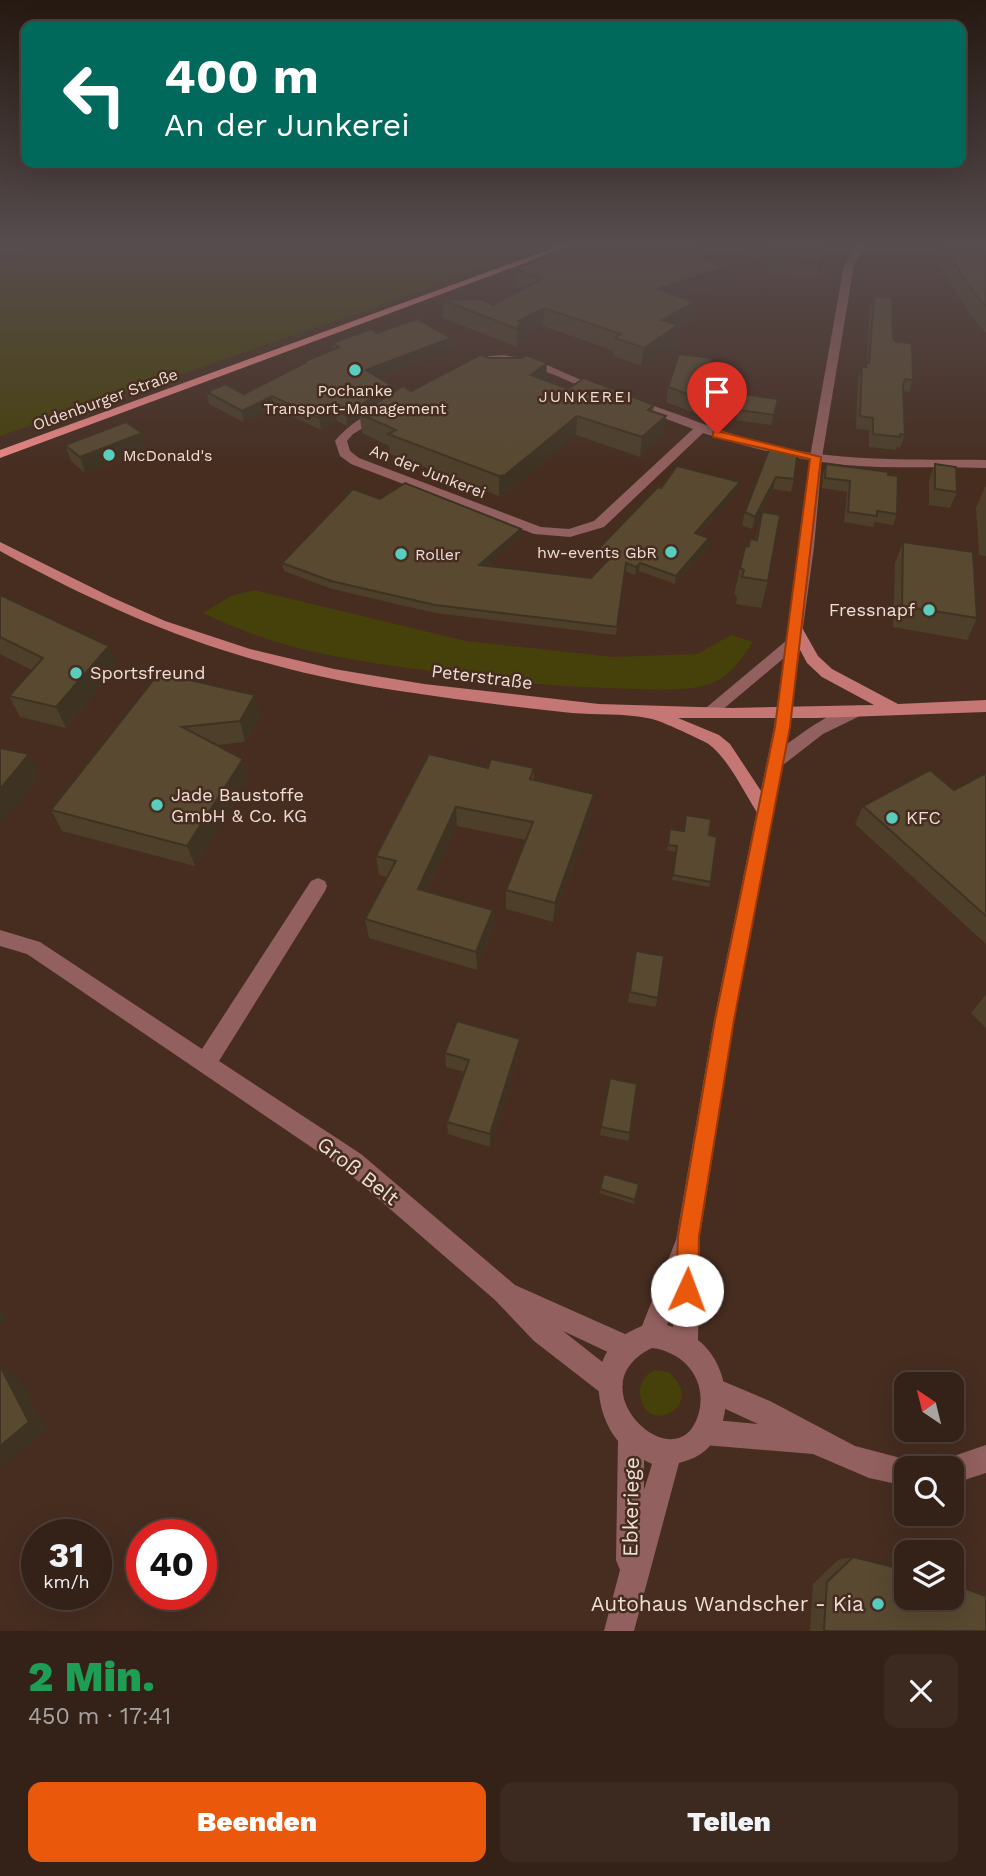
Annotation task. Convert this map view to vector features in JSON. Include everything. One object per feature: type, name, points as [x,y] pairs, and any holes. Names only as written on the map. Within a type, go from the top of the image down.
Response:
[{"type":"main road","name":"Oldenburger Straße","points":[[0,454],[368,319]]},
{"type":"main road","name":"Peterstraße","points":[[0,546],[71,584],[139,615],[216,644],[313,671],[481,697],[647,712],[986,706]]},
{"type":"main road","points":[[795,635],[812,659],[827,673],[895,709]]},
{"type":"main road","points":[[647,712],[713,739],[724,748],[764,809]]},
{"type":"street","points":[[685,1344],[688,1236],[724,1020],[784,711],[816,457],[840,319]]},
{"type":"street","points":[[457,372],[489,359],[519,359],[700,429],[736,440],[816,457],[890,463],[986,464]]},
{"type":"street","name":"An der Junkerei","points":[[393,406],[344,436],[341,441],[344,453],[355,461],[539,531],[570,533],[598,524],[700,429]]},
{"type":"street","points":[[709,712],[795,635]]},
{"type":"street","points":[[775,762],[817,730],[858,710]]},
{"type":"street","points":[[206,1061],[219,1045],[318,886]]},
{"type":"street","name":"Groß Belt","points":[[0,938],[33,948],[206,1061],[353,1162],[503,1291],[543,1332],[610,1384]]},
{"type":"street","points":[[651,1335],[688,1236]]},
{"type":"street","name":"Groß Belt","points":[[503,1291],[625,1347]]},
{"type":"street","points":[[651,1335],[662,1335],[685,1344],[698,1356],[708,1372],[713,1390],[712,1412],[704,1432],[694,1443],[683,1449],[669,1452],[643,1446],[631,1437],[615,1413],[610,1384],[617,1357],[633,1341],[651,1335]]},
{"type":"street","points":[[713,1390],[769,1414],[817,1443],[856,1460],[894,1469]]},
{"type":"street","points":[[704,1432],[817,1443]]},
{"type":"street","name":"Ebkeriege","points":[[630,1578],[631,1437]]},
{"type":"street","name":"Ebkeriege","points":[[619,1631],[630,1578],[657,1499],[669,1452]]},
{"type":"street","points":[[964,1466],[986,1459]]},
{"type":"shaded area","points":[[0,319],[341,319],[0,436]]},
{"type":"shaded area","points":[[254,590],[466,641],[613,657],[697,654],[731,635],[753,642],[726,675],[712,683],[693,688],[630,689],[515,682],[337,657],[257,636],[203,613],[231,596]]},
{"type":"shaded area","points":[[655,1370],[668,1372],[679,1385],[682,1396],[678,1406],[661,1416],[651,1414],[644,1406],[640,1392],[644,1378]]},
{"type":"building","points":[[417,319],[451,338],[366,370],[391,385],[346,415],[335,410],[319,418],[272,396],[242,411],[207,392],[225,384],[244,394],[305,363],[303,362],[339,347],[332,343],[371,329],[377,333]]},
{"type":"building","points":[[492,319],[523,319],[519,321],[521,322],[517,329]]},
{"type":"building","points":[[577,319],[664,319],[678,325],[644,348],[615,338],[621,334]]},
{"type":"building","points":[[872,319],[893,319],[893,339],[897,342],[912,343],[913,380],[905,379],[903,385],[905,435],[900,434],[900,437],[873,434],[873,418],[860,416],[862,367],[869,363]]},
{"type":"building","points":[[679,354],[712,358],[698,398],[668,387]]},
{"type":"building","points":[[480,355],[490,358],[522,358],[526,355],[547,363],[531,375],[568,389],[584,378],[654,405],[648,410],[666,416],[642,437],[577,416],[505,475],[499,476],[388,434],[396,430],[360,414],[403,386],[411,391]]},
{"type":"building","points":[[743,394],[778,399],[774,415],[738,410]]},
{"type":"building","points":[[126,422],[142,433],[80,457],[65,445]]},
{"type":"building","points":[[770,447],[798,451],[794,479],[776,477],[755,517],[745,512]]},
{"type":"building","points":[[826,464],[889,472],[888,475],[898,476],[897,514],[877,511],[877,516],[848,512],[850,481],[825,478]]},
{"type":"building","points":[[935,464],[956,467],[957,492],[935,489]]},
{"type":"building","name":"Roller","points":[[677,466],[740,482],[695,533],[709,538],[676,576],[640,563],[636,567],[626,563],[617,627],[435,605],[331,581],[282,563],[353,489],[380,499],[405,483],[521,529],[479,565],[591,578],[614,554],[599,548],[658,487],[661,488]]},
{"type":"building","points":[[762,512],[780,515],[768,581],[742,577],[744,570],[740,568],[745,547],[749,546],[750,539],[757,540]]},
{"type":"building","points":[[903,542],[973,552],[977,618],[902,606]]},
{"type":"building","points":[[0,595],[109,646],[56,707],[9,696],[43,658],[0,637]]},
{"type":"building","name":"Jade Baustoffe GmbH & Co. KG","points":[[159,673],[255,695],[240,721],[182,727],[243,759],[187,846],[51,810]]},
{"type":"building","points":[[0,748],[29,754],[0,789]]},
{"type":"building","points":[[429,754],[488,768],[491,759],[534,768],[530,779],[594,794],[555,903],[506,890],[533,822],[456,807],[418,889],[493,910],[476,952],[365,919],[396,861],[376,856]]},
{"type":"building","points":[[930,770],[954,790],[986,773],[986,916],[863,806]]},
{"type":"building","points":[[686,815],[711,819],[709,835],[717,837],[711,882],[673,875],[677,846],[668,845],[670,829],[684,831]]},
{"type":"building","points":[[636,951],[664,956],[658,998],[630,992]]},
{"type":"building","points":[[457,1021],[520,1039],[490,1134],[447,1122],[469,1060],[445,1053]]},
{"type":"building","points":[[610,1078],[637,1084],[630,1133],[601,1127]]},
{"type":"building","points":[[604,1174],[639,1184],[635,1200],[600,1189]]},
{"type":"building","points":[[0,1366],[29,1422],[0,1446]]},
{"type":"building","points":[[853,1557],[894,1567],[894,1610],[964,1610],[964,1588],[986,1596],[986,1631],[825,1631],[827,1582]]},
{"type":"place","name":"Pochanke Transport-Management","points":[[355,370]]},
{"type":"place","name":"McDonald's","points":[[109,455]]},
{"type":"place","name":"hw-events GbR","points":[[671,552]]},
{"type":"place","name":"Roller","points":[[401,554]]},
{"type":"place","name":"Fressnapf","points":[[929,610]]},
{"type":"place","name":"Sportsfreund","points":[[76,673]]},
{"type":"place","name":"Jade Baustoffe GmbH & Co. KG","points":[[157,805]]},
{"type":"place","name":"KFC","points":[[892,818]]},
{"type":"place","name":"Autohaus Wandscher - Kia","points":[[878,1604]]},
{"type":"district","name":"JUNKEREI","points":[[586,396]]},
{"type":"route","points":[[687,1290],[688,1236],[724,1020],[782,727],[807,547],[816,457],[717,434]]}]
